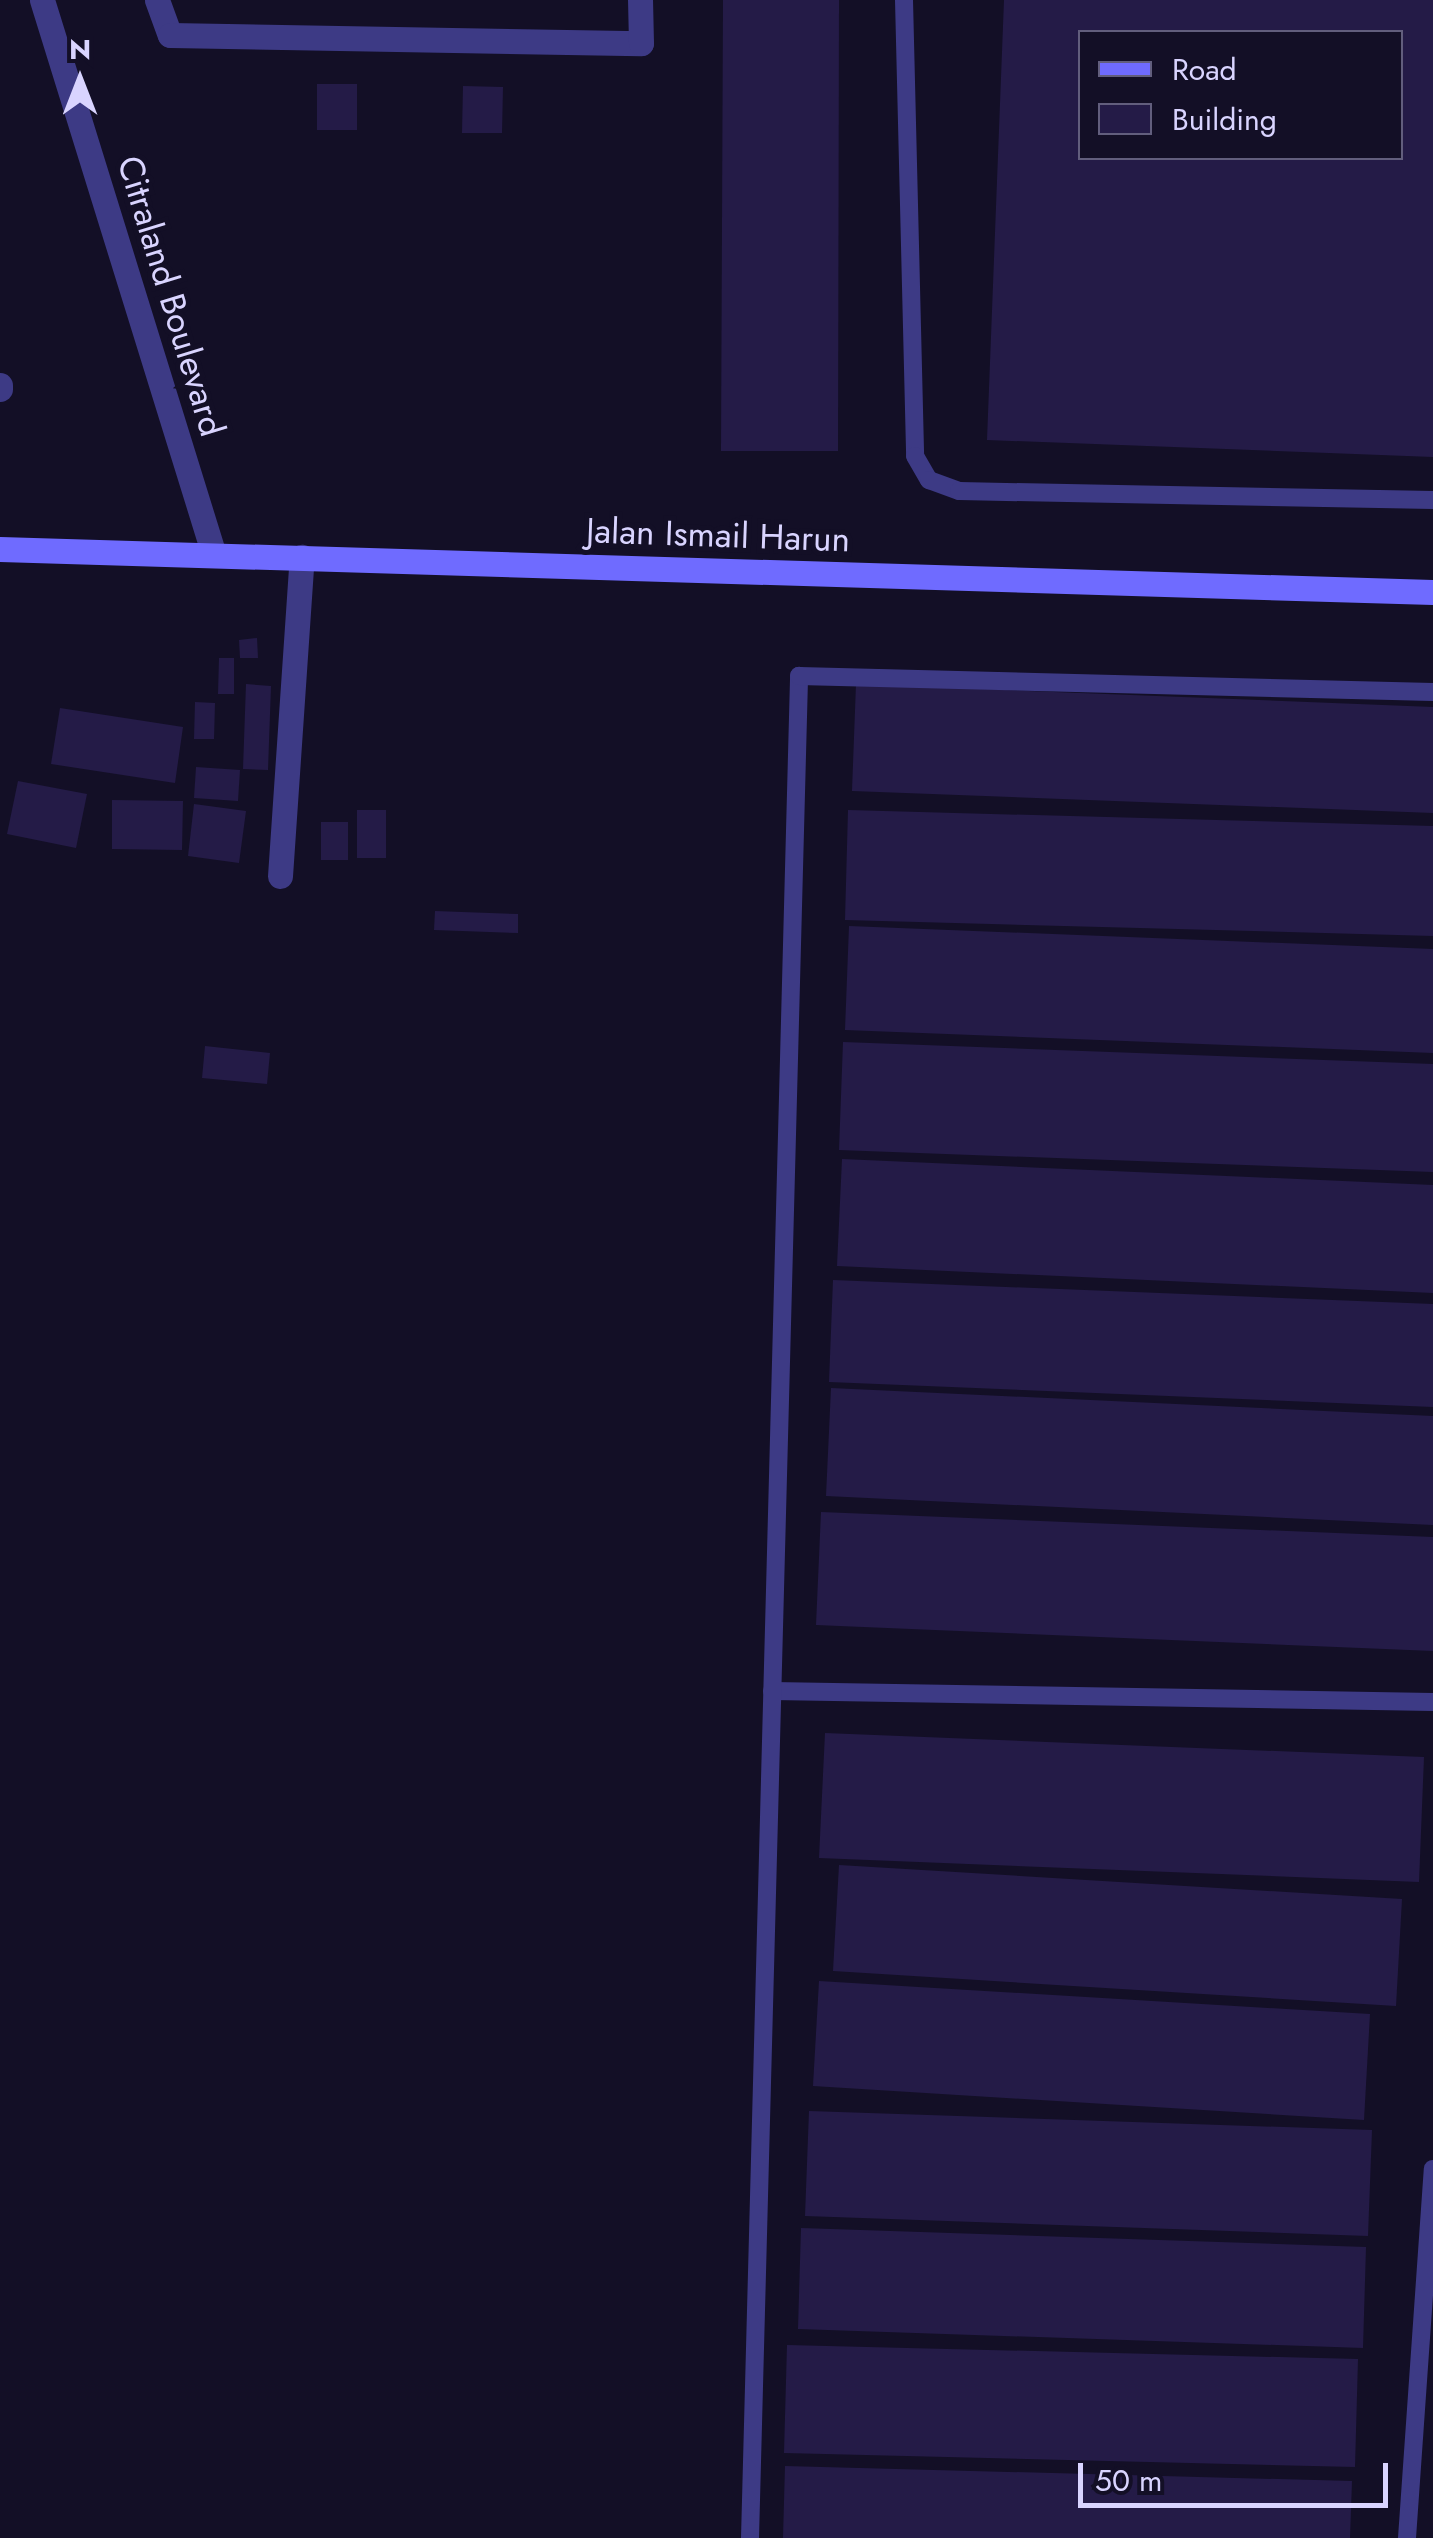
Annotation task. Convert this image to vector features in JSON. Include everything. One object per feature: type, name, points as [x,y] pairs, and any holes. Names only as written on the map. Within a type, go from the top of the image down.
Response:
[{"type":"street","name":"Citraland Boulevard","points":[[42,0],[214,555]]},
{"type":"street","points":[[156,0],[170,35],[640,43],[640,0]]},
{"type":"street","name":"Jalan Ismail Harun","points":[[0,549],[1433,592]]},
{"type":"street","points":[[280,876],[302,557]]},
{"type":"lane","points":[[904,0],[915,456],[928,480],[959,491],[1433,500]]},
{"type":"lane","points":[[750,2538],[800,676],[1433,692]]},
{"type":"lane","points":[[772,1692],[1433,1702]]},
{"type":"lane","points":[[1406,2538],[1433,2170]]},
{"type":"building","points":[[723,0],[839,0],[838,451],[721,451]]},
{"type":"building","points":[[1004,0],[1433,0],[1433,457],[987,440]]},
{"type":"building","points":[[317,84],[357,84],[357,130],[317,130]]},
{"type":"building","points":[[463,86],[503,87],[502,133],[462,133]]},
{"type":"building","points":[[257,638],[258,658],[240,658],[239,640]]},
{"type":"building","points":[[219,658],[234,658],[234,694],[218,694]]},
{"type":"building","points":[[246,684],[271,686],[268,770],[243,769]]},
{"type":"building","points":[[856,684],[1433,707],[1433,813],[852,791]]},
{"type":"building","points":[[195,702],[215,703],[214,739],[194,739]]},
{"type":"building","points":[[60,708],[183,727],[175,783],[51,764]]},
{"type":"building","points":[[196,767],[240,770],[238,801],[194,798]]},
{"type":"building","points":[[18,781],[87,794],[76,848],[7,834]]},
{"type":"building","points":[[112,800],[183,801],[182,850],[112,849]]},
{"type":"building","points":[[194,804],[246,811],[239,863],[188,856]]},
{"type":"building","points":[[357,810],[386,810],[386,858],[357,858]]},
{"type":"building","points":[[848,810],[1433,826],[1433,936],[845,920]]},
{"type":"building","points":[[321,822],[348,822],[348,860],[321,860]]},
{"type":"building","points":[[435,911],[518,914],[518,933],[434,930]]},
{"type":"building","points":[[849,926],[1433,949],[1433,1053],[845,1030]]},
{"type":"building","points":[[843,1042],[1433,1064],[1433,1172],[839,1150]]},
{"type":"building","points":[[205,1046],[270,1053],[267,1084],[202,1078]]},
{"type":"building","points":[[842,1159],[1433,1185],[1433,1293],[837,1266]]},
{"type":"building","points":[[833,1280],[1433,1304],[1433,1407],[829,1382]]},
{"type":"building","points":[[831,1388],[1433,1416],[1433,1525],[826,1496]]},
{"type":"building","points":[[821,1512],[1433,1537],[1433,1651],[816,1625]]},
{"type":"building","points":[[825,1733],[1424,1757],[1419,1882],[819,1858]]},
{"type":"building","points":[[839,1865],[1402,1899],[1396,2006],[833,1971]]},
{"type":"building","points":[[819,1981],[1370,2014],[1364,2120],[813,2086]]},
{"type":"building","points":[[809,2111],[1372,2130],[1368,2236],[805,2216]]},
{"type":"building","points":[[801,2228],[1366,2247],[1363,2348],[798,2329]]},
{"type":"building","points":[[787,2345],[1358,2359],[1355,2467],[784,2453]]},
{"type":"building","points":[[785,2466],[1352,2481],[1350,2538],[783,2538]]}]
